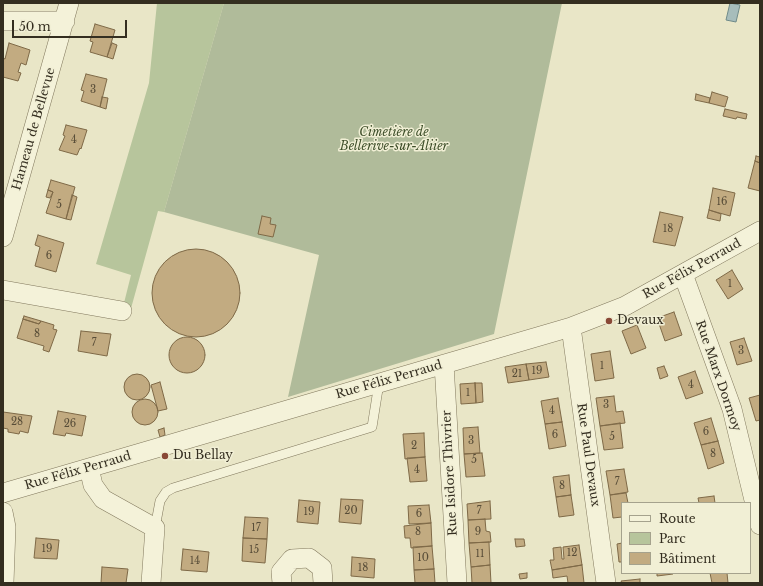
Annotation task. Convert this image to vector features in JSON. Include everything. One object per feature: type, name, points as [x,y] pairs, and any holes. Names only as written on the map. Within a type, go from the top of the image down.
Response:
[{"type":"street","name":"Hameau de Bellevue","points":[[3,21],[67,12],[3,237]]},
{"type":"street","name":"Rue Félix Perraud","points":[[3,493],[571,327],[625,306],[760,231]]},
{"type":"street","name":"Rue Marx Dormoy","points":[[683,274],[732,409],[760,521]]},
{"type":"street","points":[[3,290],[122,311]]},
{"type":"street","name":"Rue Paul Devaux","points":[[571,327],[606,583]]},
{"type":"street","name":"Rue Isidore Thivrier","points":[[444,364],[457,583]]},
{"type":"street","points":[[89,468],[93,485],[103,499],[154,528],[151,583]]},
{"type":"street","points":[[3,512],[6,527],[4,583]]},
{"type":"street","points":[[282,583],[281,572],[292,559],[309,558],[322,568],[323,583]]},
{"type":"lane","points":[[154,528],[160,501],[166,492],[173,488],[372,427],[379,383]]},
{"type":"green space","points":[[157,3],[224,3],[164,212],[158,211],[130,312],[122,311],[131,275],[96,264],[149,83]]},
{"type":"green space","name":"Cimetière de Bellerive-sur-Aliier","points":[[224,3],[562,3],[494,334],[288,397],[319,255],[164,212]]},
{"type":"water","points":[[730,3],[740,5],[736,22],[726,20]]},
{"type":"building","points":[[95,24],[115,30],[107,57],[90,52],[93,42],[90,41]]},
{"type":"building","points":[[9,43],[30,50],[26,65],[21,63],[18,72],[21,73],[18,81],[3,77],[3,58],[5,59]]},
{"type":"building","points":[[112,43],[117,45],[113,59],[107,57]]},
{"type":"building","points":[[86,74],[107,79],[100,107],[81,101],[84,91],[81,90]]},
{"type":"building","points":[[712,92],[728,97],[725,107],[709,103]]},
{"type":"building","points":[[696,94],[710,98],[709,103],[695,100]]},
{"type":"building","points":[[102,97],[108,98],[106,109],[100,107]]},
{"type":"building","points":[[725,109],[747,114],[746,119],[737,117],[736,119],[723,116]]},
{"type":"building","points":[[66,125],[87,130],[81,149],[80,148],[77,155],[59,150],[65,136],[63,135]]},
{"type":"building","points":[[756,156],[760,157],[760,163],[755,161]]},
{"type":"building","points":[[755,161],[760,163],[760,191],[748,188]]},
{"type":"building","points":[[51,180],[75,187],[66,219],[46,213],[53,192],[48,190]]},
{"type":"building","points":[[713,188],[735,193],[730,216],[709,210]]},
{"type":"building","points":[[48,190],[53,192],[50,198],[46,197]]},
{"type":"building","points":[[72,195],[77,197],[71,220],[66,219]]},
{"type":"building","points":[[709,210],[721,214],[720,221],[707,218]]},
{"type":"building","points":[[660,212],[683,217],[675,246],[653,242]]},
{"type":"building","points":[[262,216],[271,218],[270,224],[276,225],[273,237],[258,234]]},
{"type":"building","points":[[38,235],[64,243],[56,272],[35,266],[40,247],[35,245]]},
{"type":"building","points":[[196,249],[213,253],[227,262],[236,276],[240,293],[236,310],[227,324],[213,333],[196,337],[179,333],[165,324],[156,310],[152,293],[156,276],[165,262],[179,253]]},
{"type":"building","points":[[732,270],[743,289],[728,299],[716,280]]},
{"type":"building","points":[[674,312],[682,335],[665,341],[657,318]]},
{"type":"building","points":[[24,316],[41,321],[39,324],[23,319]]},
{"type":"building","points":[[23,319],[39,324],[41,321],[54,325],[53,329],[57,330],[49,352],[43,350],[44,346],[17,338]]},
{"type":"building","points":[[637,325],[646,348],[631,354],[622,331]]},
{"type":"building","points":[[81,331],[111,334],[107,356],[78,351]]},
{"type":"building","points":[[191,337],[200,342],[204,348],[204,362],[200,368],[191,373],[183,373],[174,368],[170,362],[169,351],[174,342],[180,338]]},
{"type":"building","points":[[744,338],[752,361],[737,365],[730,342]]},
{"type":"building","points":[[610,351],[614,378],[595,381],[591,354]]},
{"type":"building","points":[[546,362],[549,377],[529,380],[526,364]]},
{"type":"building","points":[[526,364],[529,380],[508,383],[505,367]]},
{"type":"building","points":[[664,366],[668,376],[660,379],[657,368]]},
{"type":"building","points":[[695,371],[703,393],[686,399],[678,377]]},
{"type":"building","points":[[137,374],[146,378],[150,387],[146,396],[137,400],[128,396],[124,387],[128,378]]},
{"type":"building","points":[[160,382],[167,409],[158,411],[151,385]]},
{"type":"building","points":[[475,383],[476,403],[461,404],[460,384]]},
{"type":"building","points":[[475,383],[482,383],[483,402],[476,403]]},
{"type":"building","points":[[760,395],[760,420],[756,421],[749,398]]},
{"type":"building","points":[[614,396],[616,412],[623,411],[625,423],[600,426],[596,398]]},
{"type":"building","points":[[558,398],[562,422],[545,424],[541,401]]},
{"type":"building","points":[[145,399],[154,403],[158,412],[154,421],[145,425],[136,421],[132,412],[136,403]]},
{"type":"building","points":[[58,411],[86,416],[82,436],[66,433],[65,436],[53,434]]},
{"type":"building","points":[[3,412],[32,416],[28,433],[20,431],[19,434],[8,432],[8,429],[3,428]]},
{"type":"building","points":[[711,418],[718,441],[701,445],[694,423]]},
{"type":"building","points":[[562,422],[566,446],[549,449],[545,424]]},
{"type":"building","points":[[620,423],[623,448],[604,450],[600,426]]},
{"type":"building","points":[[478,427],[480,453],[464,454],[463,428]]},
{"type":"building","points":[[164,428],[165,435],[160,437],[158,430]]},
{"type":"building","points":[[424,433],[425,457],[405,459],[403,434]]},
{"type":"building","points":[[718,441],[724,463],[708,469],[701,445]]},
{"type":"building","points":[[482,453],[485,476],[466,477],[464,454]]},
{"type":"building","points":[[425,457],[427,481],[410,482],[407,458]]},
{"type":"building","points":[[624,469],[628,492],[610,495],[606,471]]},
{"type":"building","points":[[569,475],[571,495],[556,497],[553,477]]},
{"type":"building","points":[[626,493],[628,502],[621,502],[621,517],[613,518],[610,495]]},
{"type":"building","points":[[571,495],[574,515],[559,517],[556,497]]},
{"type":"building","points":[[714,496],[715,502],[699,502],[698,498]]},
{"type":"building","points":[[341,499],[363,500],[361,524],[339,522]]},
{"type":"building","points":[[299,500],[320,502],[318,524],[297,522]]},
{"type":"building","points":[[490,501],[491,519],[468,520],[467,504]]},
{"type":"building","points":[[429,505],[431,523],[409,524],[408,506]]},
{"type":"building","points":[[245,517],[268,518],[267,539],[243,538]]},
{"type":"building","points":[[485,519],[486,531],[490,532],[491,542],[469,543],[468,520]]},
{"type":"building","points":[[431,523],[432,546],[411,548],[410,538],[405,538],[404,526]]},
{"type":"building","points":[[36,538],[59,540],[57,559],[34,558]]},
{"type":"building","points":[[243,538],[267,539],[265,563],[242,561]]},
{"type":"building","points":[[515,539],[524,539],[525,546],[516,547]]},
{"type":"building","points":[[489,542],[490,565],[471,567],[469,543]]},
{"type":"building","points":[[621,543],[621,562],[619,562],[617,544]]},
{"type":"building","points":[[579,545],[582,565],[552,570],[550,560],[554,560],[553,548],[561,547],[562,559],[564,559],[563,547]]},
{"type":"building","points":[[432,546],[434,569],[414,570],[413,547]]},
{"type":"building","points":[[183,549],[209,552],[207,572],[181,570]]},
{"type":"building","points":[[352,557],[375,559],[374,578],[351,576]]},
{"type":"building","points":[[490,565],[491,583],[472,583],[471,567]]},
{"type":"building","points":[[582,565],[584,583],[568,583],[567,576],[553,578],[552,570]]},
{"type":"building","points":[[102,567],[128,569],[126,583],[101,583]]},
{"type":"building","points":[[434,569],[435,583],[415,583],[414,570]]},
{"type":"building","points":[[527,573],[527,578],[520,579],[519,574]]},
{"type":"building","points":[[657,574],[673,574],[657,576]]},
{"type":"building","points":[[710,574],[727,574],[728,583],[712,583]]},
{"type":"building","points":[[640,579],[640,583],[622,583],[621,581]]},
{"type":"place","name":"Devaux","points":[[609,321]]},
{"type":"place","name":"Du Bellay","points":[[165,456]]}]
